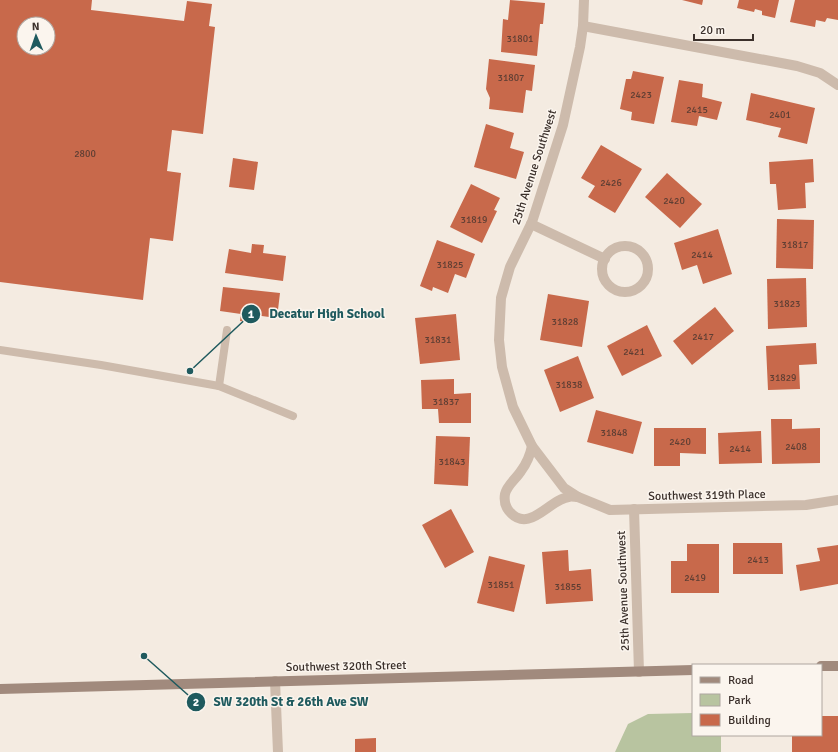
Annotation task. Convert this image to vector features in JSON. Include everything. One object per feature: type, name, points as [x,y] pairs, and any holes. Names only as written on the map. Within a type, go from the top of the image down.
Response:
[{"type":"main road","points":[[822,666],[838,666]]},
{"type":"main road","name":"Southwest 320th Street","points":[[0,689],[692,670]]},
{"type":"street","name":"25th Avenue Southwest","points":[[549,470],[532,446],[513,406],[506,387],[499,340],[501,298],[510,267],[531,224],[563,125],[583,26],[584,0]]},
{"type":"street","points":[[583,26],[797,66],[820,73],[838,84]]},
{"type":"street","points":[[531,224],[605,259]]},
{"type":"street","points":[[631,247],[643,256],[648,271],[646,278],[636,289],[630,292],[615,290],[605,280],[602,266],[605,259],[616,249],[631,247]]},
{"type":"street","points":[[532,446],[529,460],[505,492],[506,507],[511,513],[519,519],[527,520],[562,499],[569,496],[578,497]]},
{"type":"street","name":"Southwest 319th Place","points":[[549,470],[564,488],[578,497],[610,510],[806,505],[838,500]]},
{"type":"street","name":"25th Avenue Southwest","points":[[634,510],[638,672]]},
{"type":"street","points":[[275,681],[278,752]]},
{"type":"lane","points":[[219,386],[227,330]]},
{"type":"lane","points":[[0,350],[101,365],[219,386],[292,416]]},
{"type":"green space","points":[[692,713],[692,736],[721,736],[721,752],[615,752],[628,724],[648,714]]},
{"type":"building","points":[[0,0],[92,0],[91,10],[184,21],[187,1],[212,4],[209,26],[215,27],[203,134],[172,130],[167,171],[181,173],[173,241],[150,238],[143,300],[0,282]]},
{"type":"building","points":[[510,0],[545,3],[543,24],[540,24],[537,56],[501,52],[503,19],[508,20]]},
{"type":"building","points":[[682,0],[703,0],[702,5]]},
{"type":"building","points":[[739,0],[779,0],[775,18],[762,15],[762,11],[755,9],[754,12],[737,8]]},
{"type":"building","points":[[795,0],[838,0],[838,20],[827,18],[825,22],[816,20],[815,27],[790,22]]},
{"type":"building","points":[[489,59],[535,65],[532,91],[526,90],[523,113],[489,109],[490,98],[486,89]]},
{"type":"building","points":[[633,71],[664,77],[654,124],[631,120],[632,112],[620,109],[626,79],[631,79]]},
{"type":"building","points":[[679,80],[703,84],[702,97],[722,102],[717,120],[699,116],[697,126],[671,122]]},
{"type":"building","points":[[751,93],[815,108],[807,144],[778,137],[781,128],[746,120]]},
{"type":"building","points":[[486,124],[514,133],[510,148],[524,152],[516,179],[474,167]]},
{"type":"building","points":[[601,145],[642,169],[615,213],[588,197],[595,186],[581,178]]},
{"type":"building","points":[[233,158],[258,162],[254,190],[229,187]]},
{"type":"building","points":[[813,159],[814,182],[805,183],[806,208],[778,210],[776,184],[770,184],[769,162]]},
{"type":"building","points":[[667,173],[702,204],[680,228],[645,197]]},
{"type":"building","points":[[471,184],[500,198],[494,210],[497,211],[482,243],[450,227]]},
{"type":"building","points":[[777,219],[814,220],[813,269],[776,268]]},
{"type":"building","points":[[718,229],[732,274],[703,284],[697,265],[682,270],[674,243]]},
{"type":"building","points":[[437,240],[475,254],[466,278],[455,274],[448,293],[433,287],[432,291],[420,286]]},
{"type":"building","points":[[252,244],[264,245],[263,253],[286,256],[283,281],[225,273],[229,249],[251,253]]},
{"type":"building","points":[[806,278],[807,327],[768,329],[767,279]]},
{"type":"building","points":[[223,287],[280,293],[277,318],[254,315],[253,323],[240,321],[241,314],[220,311]]},
{"type":"building","points":[[548,294],[589,301],[582,347],[540,340]]},
{"type":"building","points":[[715,307],[734,331],[692,365],[673,341]]},
{"type":"building","points":[[456,314],[460,360],[420,364],[415,318]]},
{"type":"building","points":[[647,325],[662,356],[622,376],[607,346]]},
{"type":"building","points":[[816,343],[817,364],[799,365],[800,389],[768,390],[766,346]]},
{"type":"building","points":[[578,356],[594,398],[560,412],[544,370]]},
{"type":"building","points":[[454,379],[454,394],[471,393],[471,423],[439,423],[438,409],[422,409],[421,380]]},
{"type":"building","points":[[596,410],[642,422],[633,454],[587,442]]},
{"type":"building","points":[[771,419],[792,419],[792,429],[820,428],[820,463],[772,464]]},
{"type":"building","points":[[654,428],[706,428],[706,454],[680,453],[680,466],[654,466]]},
{"type":"building","points":[[761,431],[762,463],[719,464],[718,433]]},
{"type":"building","points":[[436,436],[470,437],[468,486],[434,484]]},
{"type":"building","points":[[451,509],[474,552],[445,568],[422,525]]},
{"type":"building","points":[[733,543],[782,543],[783,574],[733,574]]},
{"type":"building","points":[[687,544],[719,544],[719,593],[671,593],[671,561],[687,561]]},
{"type":"building","points":[[838,545],[838,584],[800,591],[796,565],[820,561],[817,548]]},
{"type":"building","points":[[568,550],[569,571],[591,569],[593,601],[546,604],[542,552]]},
{"type":"building","points":[[489,556],[525,565],[514,612],[477,603]]},
{"type":"building","points":[[822,716],[838,716],[838,752],[792,752],[792,736],[822,736]]},
{"type":"building","points":[[376,738],[376,752],[355,752],[355,739]]},
{"type":"place","name":"Decatur High School","points":[[190,371]]},
{"type":"place","name":"SW 320th St & 26th Ave SW","points":[[144,656]]}]
